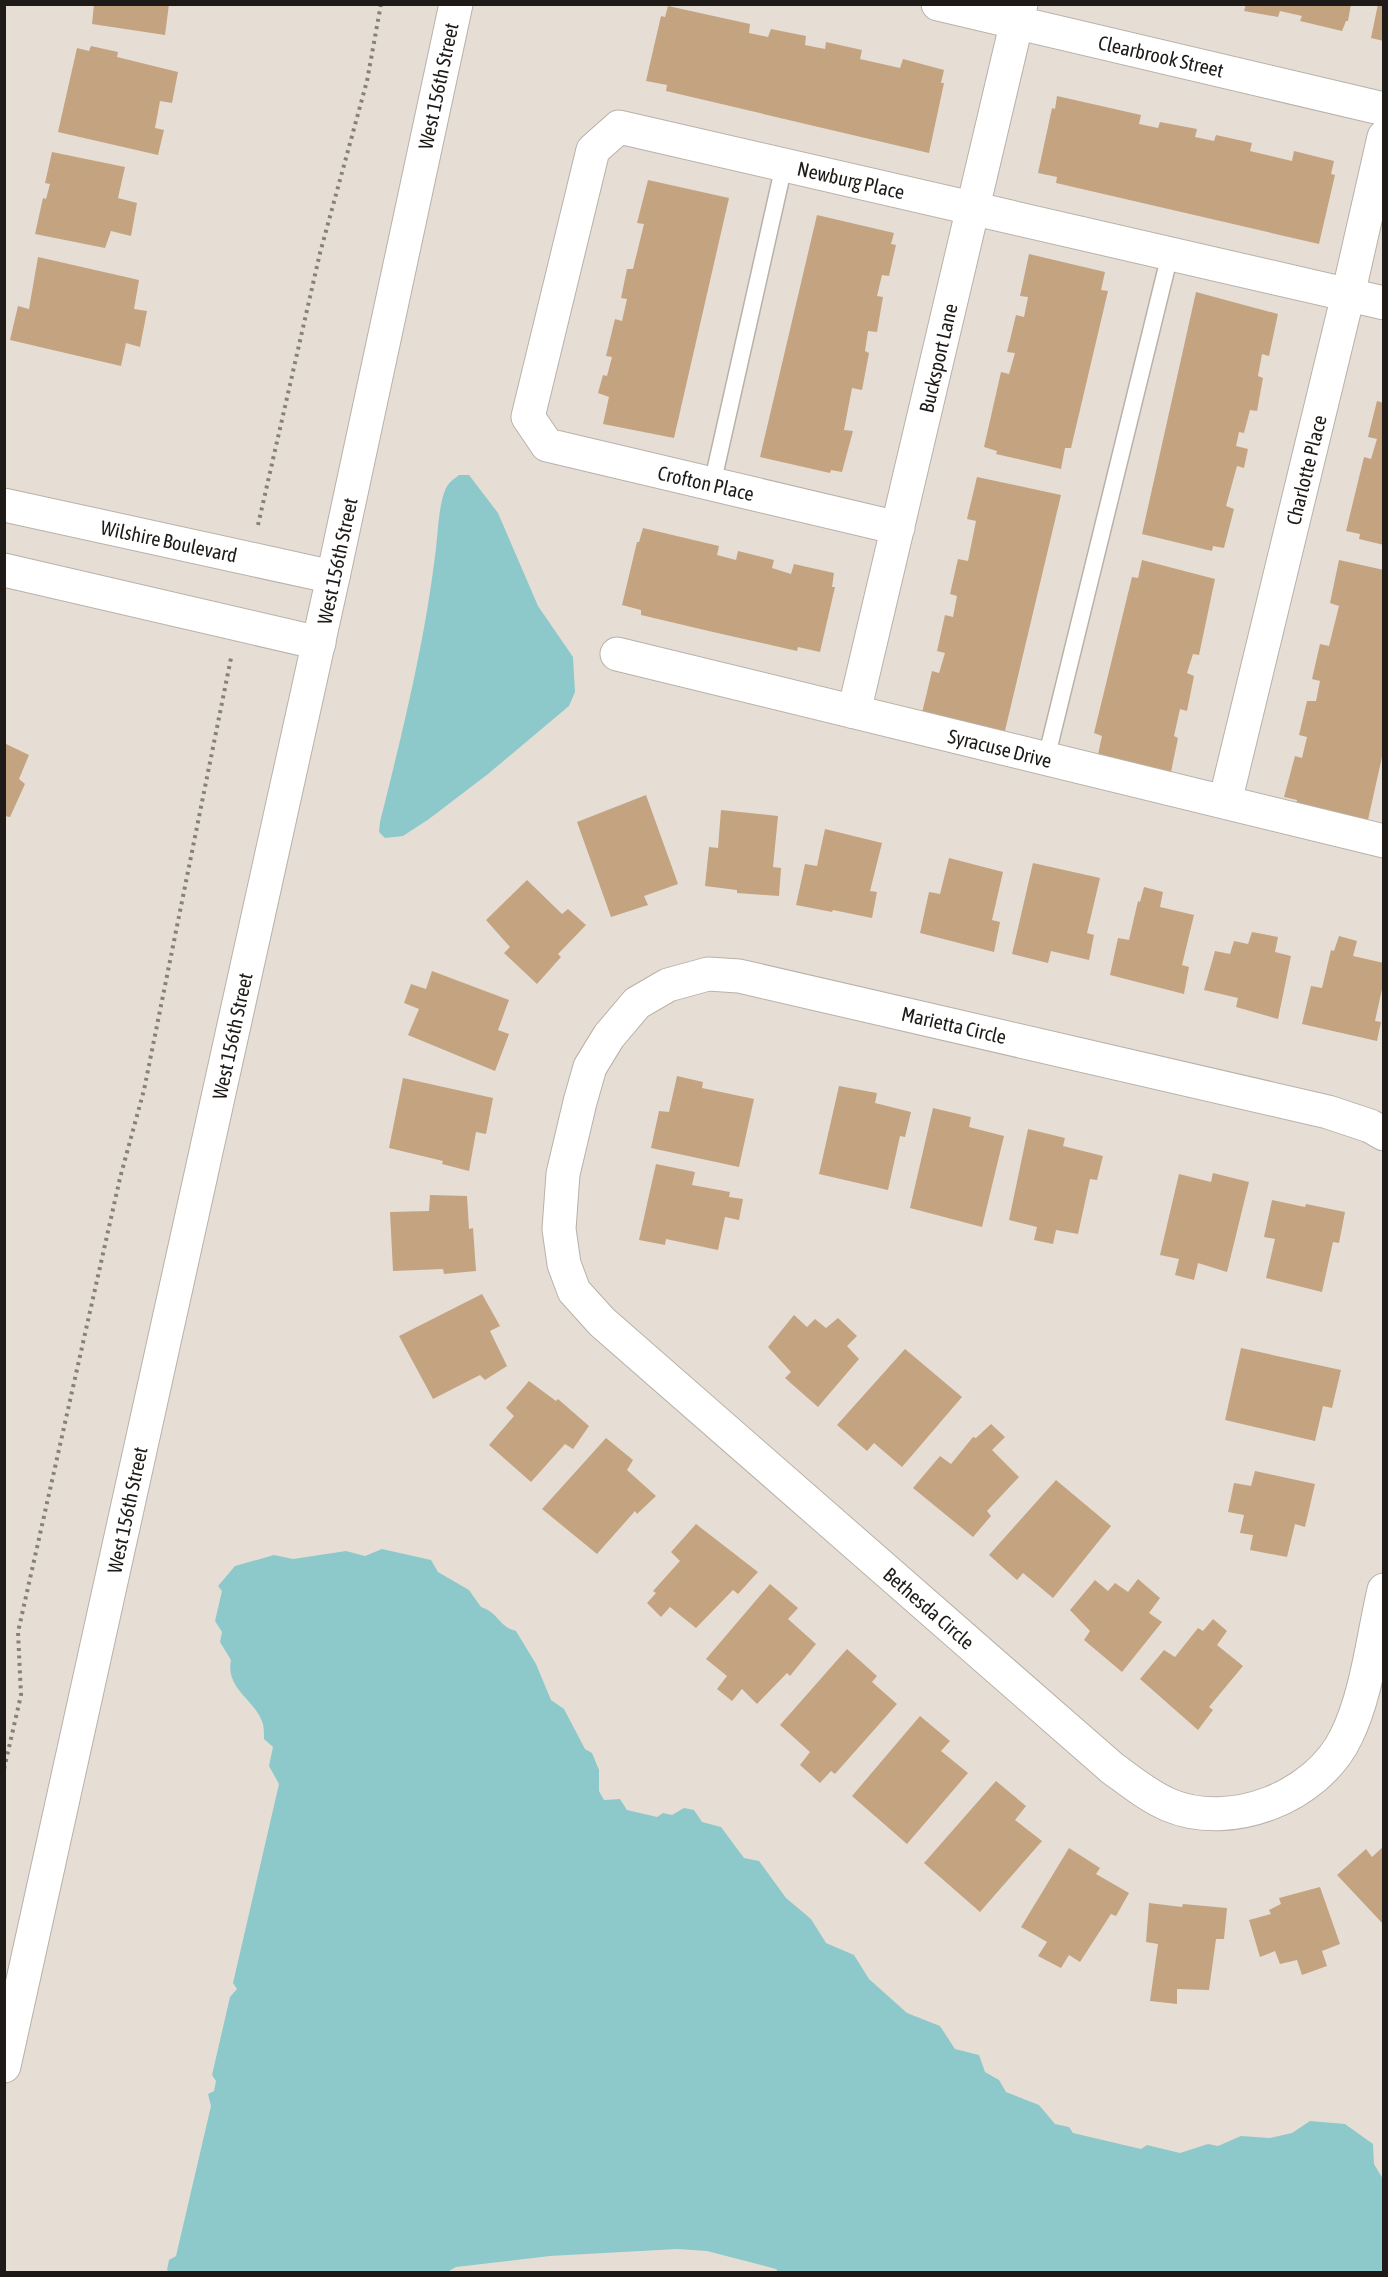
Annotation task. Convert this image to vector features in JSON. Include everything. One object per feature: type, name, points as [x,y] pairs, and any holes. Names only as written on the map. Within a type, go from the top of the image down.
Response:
[{"type":"street","name":"West 156th Street","points":[[4,2066],[319,643],[456,4]]},
{"type":"street","name":"Clearbrook Street","points":[[938,4],[1019,13],[1383,109]]},
{"type":"street","name":"Bucksport Lane","points":[[854,712],[1019,13]]},
{"type":"street","name":"Newburg Place","points":[[528,417],[593,150],[619,127],[1383,303]]},
{"type":"street","name":"Charlotte Place","points":[[1225,802],[1348,295],[1383,136]]},
{"type":"street","name":"Crofton Place","points":[[528,417],[547,444],[898,528]]},
{"type":"street","name":"Wilshire Boulevard","points":[[4,505],[333,577]]},
{"type":"street","points":[[4,570],[319,643]]},
{"type":"street","name":"Syracuse Drive","points":[[617,654],[1383,841]]},
{"type":"street","name":"Marietta Circle","points":[[580,1102],[590,1067],[604,1044],[638,1003],[668,985],[708,974],[739,976],[1328,1112],[1370,1126],[1383,1134]]},
{"type":"street","name":"Bethesda Circle","points":[[580,1102],[563,1174],[559,1229],[564,1263],[574,1291],[611,1330],[1112,1768],[1143,1791],[1170,1806],[1199,1814],[1233,1814],[1272,1804],[1309,1780],[1327,1764],[1345,1739],[1357,1711],[1383,1590]]},
{"type":"lane","points":[[712,485],[784,165]]},
{"type":"lane","points":[[1046,759],[1170,254]]},
{"type":"path","points":[[251,559],[320,253],[367,81],[381,4]]},
{"type":"path","points":[[4,1769],[21,1695],[18,1632],[120,1178],[144,1090],[238,624]]},
{"type":"water","points":[[459,475],[469,475],[498,513],[538,606],[573,657],[575,692],[569,706],[488,774],[403,836],[385,838],[379,832],[380,822],[419,657],[441,503],[447,486]]},
{"type":"water","points":[[382,1549],[431,1560],[438,1572],[469,1590],[481,1607],[516,1631],[536,1664],[551,1700],[564,1709],[585,1749],[592,1753],[599,1770],[599,1791],[604,1800],[620,1799],[627,1810],[657,1817],[663,1813],[672,1815],[684,1808],[694,1810],[702,1822],[721,1827],[744,1858],[759,1861],[786,1898],[811,1919],[826,1943],[854,1955],[869,1979],[907,2013],[940,2026],[955,2049],[979,2055],[985,2072],[999,2080],[1006,2092],[1039,2105],[1055,2124],[1069,2127],[1073,2133],[1141,2149],[1147,2145],[1180,2153],[1208,2144],[1218,2146],[1241,2136],[1270,2138],[1292,2133],[1310,2121],[1345,2124],[1373,2144],[1374,2164],[1383,2179],[1383,2272],[778,2272],[776,2269],[707,2251],[677,2249],[550,2256],[456,2267],[447,2272],[169,2272],[167,2270],[169,2260],[176,2256],[211,2106],[208,2094],[214,2091],[216,2081],[212,2075],[230,1997],[237,1989],[233,1983],[279,1784],[269,1766],[273,1747],[264,1739],[263,1724],[259,1716],[232,1679],[231,1660],[220,1642],[222,1632],[215,1621],[222,1591],[218,1586],[235,1566],[274,1555],[293,1559],[346,1551],[365,1556]]},
{"type":"building","points":[[94,4],[169,4],[165,35],[92,24]]},
{"type":"building","points":[[1246,4],[1351,4],[1348,21],[1342,31],[1300,21],[1302,16],[1280,11],[1278,17],[1244,11]]},
{"type":"building","points":[[1378,4],[1384,4],[1384,41],[1371,38]]},
{"type":"building","points":[[668,6],[750,24],[749,33],[768,37],[771,29],[806,36],[805,45],[825,49],[826,42],[862,50],[860,59],[900,68],[903,59],[944,70],[941,83],[944,83],[929,153],[666,91],[667,85],[646,81],[661,16],[665,17]]},
{"type":"building","points":[[91,46],[118,52],[117,57],[178,72],[172,103],[160,101],[155,128],[164,130],[158,155],[58,132],[77,48],[89,51]]},
{"type":"building","points":[[1057,96],[1141,115],[1139,124],[1158,128],[1160,122],[1197,129],[1195,137],[1214,141],[1216,135],[1252,143],[1250,151],[1292,161],[1294,151],[1334,161],[1331,174],[1335,175],[1319,244],[1056,183],[1057,177],[1038,173],[1052,108],[1055,109]]},
{"type":"building","points":[[52,152],[125,167],[118,198],[137,203],[131,236],[111,231],[105,248],[35,234],[43,198],[46,199],[50,184],[45,183]]},
{"type":"building","points":[[648,180],[729,198],[674,438],[603,424],[609,397],[598,393],[603,375],[607,376],[612,357],[606,356],[615,319],[622,321],[627,299],[621,298],[627,269],[633,269],[644,224],[637,223]]},
{"type":"building","points":[[817,215],[894,233],[891,244],[896,245],[889,276],[882,275],[877,296],[883,297],[877,332],[868,331],[865,351],[869,353],[862,390],[852,388],[844,430],[853,431],[842,472],[831,470],[830,473],[760,457]]},
{"type":"building","points":[[1029,254],[1105,272],[1101,290],[1108,291],[1071,448],[1065,448],[1061,469],[996,454],[997,451],[984,447],[1001,372],[1009,374],[1015,353],[1007,352],[1016,315],[1024,317],[1028,297],[1020,296]]},
{"type":"building","points":[[38,257],[139,280],[134,309],[147,311],[140,347],[126,343],[121,366],[10,340],[18,306],[29,309]]},
{"type":"building","points":[[1196,292],[1278,314],[1269,356],[1262,354],[1258,376],[1263,378],[1257,411],[1250,410],[1244,433],[1239,432],[1236,446],[1248,449],[1244,468],[1237,466],[1226,506],[1234,509],[1224,548],[1213,546],[1212,551],[1142,534]]},
{"type":"building","points":[[1377,401],[1384,403],[1384,545],[1359,539],[1360,534],[1346,531],[1364,457],[1371,459],[1377,439],[1368,437]]},
{"type":"building","points":[[977,477],[1061,495],[1004,735],[922,713],[932,671],[939,673],[945,653],[937,651],[945,615],[953,617],[957,596],[950,594],[958,559],[968,561],[976,521],[967,519]]},
{"type":"building","points":[[643,528],[719,546],[717,555],[736,560],[738,551],[774,560],[772,568],[791,574],[794,564],[834,573],[832,587],[835,587],[820,652],[798,647],[797,651],[641,615],[641,610],[622,605],[637,542],[639,542]]},
{"type":"building","points":[[1142,560],[1215,579],[1199,655],[1193,654],[1187,673],[1194,676],[1187,711],[1180,709],[1174,736],[1178,738],[1171,772],[1161,769],[1160,773],[1097,759],[1102,736],[1094,733],[1132,577],[1138,578]]},
{"type":"building","points":[[1339,560],[1384,570],[1384,748],[1368,820],[1296,805],[1297,800],[1284,797],[1295,756],[1302,758],[1307,737],[1299,735],[1307,701],[1316,701],[1320,681],[1312,679],[1320,644],[1329,646],[1339,606],[1330,603]]},
{"type":"building","points":[[4,743],[29,755],[19,779],[25,784],[10,817],[4,816]]},
{"type":"building","points":[[646,795],[678,884],[644,896],[648,905],[611,917],[577,822]]},
{"type":"building","points":[[721,810],[778,816],[773,867],[781,868],[779,896],[737,893],[737,890],[705,886],[709,847],[718,848]]},
{"type":"building","points":[[825,829],[882,843],[870,891],[877,892],[872,918],[796,905],[805,864],[817,866]]},
{"type":"building","points":[[949,858],[1003,872],[992,920],[1000,922],[994,952],[920,933],[929,892],[940,894]]},
{"type":"building","points":[[1033,863],[1100,878],[1087,933],[1094,935],[1089,960],[1051,951],[1048,963],[1012,954]]},
{"type":"building","points":[[527,880],[562,914],[568,909],[586,925],[558,954],[561,957],[537,984],[504,953],[510,947],[486,920]]},
{"type":"building","points":[[1144,887],[1163,892],[1160,907],[1194,915],[1182,965],[1189,967],[1184,994],[1110,975],[1118,938],[1129,940],[1138,901],[1140,902]]},
{"type":"building","points":[[1252,932],[1278,937],[1275,952],[1291,956],[1278,1019],[1236,1007],[1238,998],[1204,990],[1215,951],[1230,954],[1234,941],[1248,944]]},
{"type":"building","points":[[1339,936],[1357,941],[1353,956],[1384,963],[1384,980],[1375,1021],[1381,1022],[1377,1041],[1302,1024],[1311,986],[1322,988],[1331,950],[1334,951]]},
{"type":"building","points":[[432,971],[509,1000],[498,1030],[509,1034],[495,1071],[408,1035],[419,1009],[404,1003],[411,984],[426,989]]},
{"type":"building","points":[[677,1076],[703,1082],[702,1088],[754,1099],[739,1167],[651,1148],[659,1111],[669,1112]]},
{"type":"building","points":[[403,1078],[493,1098],[486,1134],[476,1132],[469,1171],[442,1164],[443,1161],[389,1148]]},
{"type":"building","points":[[839,1086],[877,1093],[875,1103],[911,1112],[905,1137],[900,1136],[888,1190],[819,1174]]},
{"type":"building","points":[[933,1108],[971,1117],[969,1127],[1004,1136],[982,1227],[910,1208]]},
{"type":"building","points":[[1028,1129],[1065,1138],[1063,1146],[1103,1156],[1097,1180],[1090,1179],[1078,1234],[1056,1230],[1053,1244],[1034,1240],[1037,1227],[1009,1220]]},
{"type":"building","points":[[656,1164],[695,1172],[692,1185],[730,1192],[729,1197],[743,1199],[739,1220],[725,1217],[718,1250],[666,1239],[665,1245],[639,1240]]},
{"type":"building","points":[[1213,1173],[1249,1182],[1227,1272],[1198,1263],[1194,1280],[1175,1275],[1179,1259],[1160,1255],[1179,1174],[1211,1182]]},
{"type":"building","points":[[430,1195],[467,1196],[469,1229],[473,1228],[476,1271],[444,1274],[443,1269],[393,1271],[390,1212],[429,1211]]},
{"type":"building","points":[[1272,1200],[1345,1212],[1339,1243],[1333,1242],[1322,1292],[1266,1278],[1275,1239],[1264,1237]]},
{"type":"building","points":[[482,1294],[500,1326],[490,1331],[507,1366],[485,1380],[480,1375],[433,1399],[399,1336]]},
{"type":"building","points":[[794,1315],[807,1327],[815,1319],[826,1328],[838,1318],[857,1336],[847,1346],[859,1359],[818,1407],[785,1378],[791,1372],[768,1347]]},
{"type":"building","points":[[1241,1348],[1341,1370],[1332,1408],[1323,1406],[1315,1441],[1225,1420]]},
{"type":"building","points":[[905,1349],[962,1397],[902,1467],[874,1443],[867,1451],[837,1425]]},
{"type":"building","points":[[529,1381],[556,1401],[558,1399],[589,1426],[573,1449],[565,1444],[531,1482],[489,1445],[514,1416],[506,1408]]},
{"type":"building","points":[[991,1424],[1005,1437],[992,1450],[1019,1477],[987,1511],[991,1516],[973,1537],[913,1488],[940,1456],[951,1464],[973,1437],[976,1438]]},
{"type":"building","points":[[606,1438],[633,1460],[627,1470],[656,1496],[637,1514],[635,1511],[597,1554],[542,1509]]},
{"type":"building","points":[[1255,1471],[1315,1484],[1305,1527],[1295,1524],[1287,1557],[1250,1550],[1253,1535],[1240,1533],[1244,1515],[1228,1512],[1234,1483],[1251,1486]]},
{"type":"building","points":[[1056,1480],[1111,1526],[1053,1598],[1023,1573],[1017,1580],[989,1555]]},
{"type":"building","points":[[696,1524],[758,1572],[738,1594],[733,1590],[696,1628],[670,1607],[661,1617],[647,1603],[656,1593],[653,1591],[680,1561],[671,1552]]},
{"type":"building","points":[[1138,1579],[1160,1598],[1149,1613],[1162,1622],[1122,1672],[1084,1640],[1090,1631],[1070,1610],[1095,1580],[1108,1591],[1115,1583],[1128,1592]]},
{"type":"building","points":[[770,1584],[798,1608],[788,1619],[816,1644],[790,1676],[787,1673],[757,1704],[742,1689],[732,1701],[717,1689],[727,1676],[706,1659]]},
{"type":"building","points":[[1213,1619],[1227,1631],[1217,1645],[1243,1666],[1209,1707],[1213,1710],[1198,1730],[1140,1679],[1164,1650],[1175,1657],[1198,1628],[1203,1631]]},
{"type":"building","points":[[847,1649],[877,1676],[872,1682],[897,1704],[835,1774],[831,1771],[820,1783],[800,1765],[810,1752],[780,1725]]},
{"type":"building","points":[[920,1716],[950,1741],[941,1751],[968,1773],[907,1844],[852,1796]]},
{"type":"building","points":[[996,1781],[1026,1806],[1015,1820],[1042,1841],[980,1912],[924,1863]]},
{"type":"building","points":[[1384,1846],[1384,1925],[1337,1875],[1366,1849],[1372,1857]]},
{"type":"building","points":[[1069,1848],[1100,1868],[1096,1874],[1129,1893],[1116,1916],[1111,1914],[1080,1962],[1069,1955],[1061,1968],[1038,1956],[1047,1942],[1021,1927]]},
{"type":"building","points":[[1320,1887],[1340,1944],[1322,1951],[1327,1966],[1302,1975],[1297,1960],[1280,1964],[1275,1951],[1260,1957],[1249,1920],[1271,1914],[1269,1910],[1281,1904],[1279,1898]]},
{"type":"building","points":[[1149,1903],[1182,1907],[1183,1904],[1227,1908],[1224,1939],[1216,1939],[1209,1990],[1177,1989],[1177,2004],[1150,2001],[1158,1944],[1146,1942]]}]
